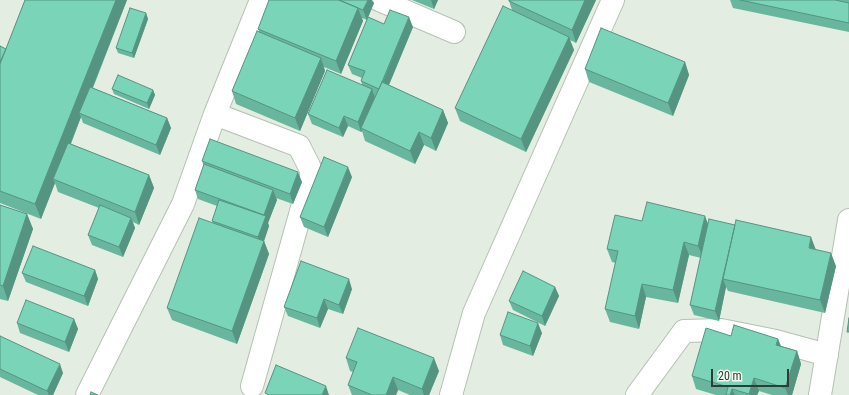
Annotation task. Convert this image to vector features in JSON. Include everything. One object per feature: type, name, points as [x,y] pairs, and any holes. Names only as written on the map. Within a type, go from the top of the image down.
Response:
[{"type":"street","points":[[87,395],[183,204],[214,114],[261,0]]},
{"type":"street","points":[[379,0],[454,32]]},
{"type":"street","points":[[451,395],[474,313],[613,0]]},
{"type":"street","points":[[214,114],[300,146],[312,172],[252,386]]},
{"type":"street","points":[[820,395],[849,220]]},
{"type":"street","points":[[637,395],[684,331],[721,330],[776,340],[827,355]]},
{"type":"building","points":[[25,0],[116,0],[35,204],[0,191],[0,64]]},
{"type":"building","points":[[269,0],[339,0],[358,8],[336,61],[258,29]]},
{"type":"building","points":[[339,0],[368,0],[363,10]]},
{"type":"building","points":[[509,0],[585,0],[572,30]]},
{"type":"building","points":[[740,0],[835,0],[849,3],[849,23]]},
{"type":"building","points":[[503,6],[569,37],[521,139],[455,108]]},
{"type":"building","points":[[130,8],[146,13],[132,53],[116,48]]},
{"type":"building","points":[[390,10],[409,17],[379,89],[361,81],[365,71],[348,65],[368,17],[384,24]]},
{"type":"building","points":[[601,28],[685,62],[668,103],[585,69]]},
{"type":"building","points":[[257,31],[321,58],[295,118],[232,91]]},
{"type":"building","points":[[0,46],[6,49],[0,62]]},
{"type":"building","points":[[327,70],[372,89],[358,122],[344,116],[339,128],[308,114]]},
{"type":"building","points":[[118,75],[153,90],[147,103],[112,89]]},
{"type":"building","points":[[382,82],[443,110],[431,138],[419,132],[410,151],[361,128]]},
{"type":"building","points":[[90,87],[167,118],[156,145],[79,113]]},
{"type":"building","points":[[210,139],[298,172],[290,194],[202,161]]},
{"type":"building","points":[[68,143],[149,175],[135,212],[53,179]]},
{"type":"building","points":[[324,157],[348,167],[324,227],[300,217]]},
{"type":"building","points":[[204,164],[273,190],[264,215],[195,190]]},
{"type":"building","points":[[219,200],[266,216],[258,237],[212,221]]},
{"type":"building","points":[[647,202],[705,216],[698,246],[684,242],[673,290],[642,284],[635,316],[605,309],[618,251],[607,249],[615,215],[642,221]]},
{"type":"building","points":[[0,205],[27,214],[3,286],[0,285]]},
{"type":"building","points":[[100,205],[131,218],[119,247],[88,235]]},
{"type":"building","points":[[199,218],[264,241],[232,331],[167,308]]},
{"type":"building","points":[[709,219],[735,225],[715,311],[690,305]]},
{"type":"building","points":[[736,220],[811,237],[809,248],[831,253],[820,300],[723,279]]},
{"type":"building","points":[[33,246],[95,270],[84,296],[22,273]]},
{"type":"building","points":[[301,261],[349,279],[339,305],[324,299],[317,318],[284,307]]},
{"type":"building","points":[[523,271],[555,287],[542,316],[509,301]]},
{"type":"building","points":[[26,300],[74,319],[65,342],[17,323]]},
{"type":"building","points":[[508,312],[538,323],[530,346],[500,335]]},
{"type":"building","points":[[849,318],[849,332],[847,332]]},
{"type":"building","points":[[734,325],[778,339],[776,345],[797,351],[785,388],[754,378],[749,394],[732,389],[730,395],[726,395],[728,387],[692,376],[706,328],[731,336]]},
{"type":"building","points":[[358,328],[434,358],[422,389],[393,377],[386,395],[372,395],[348,385],[357,362],[346,358]]},
{"type":"building","points":[[0,336],[60,364],[47,391],[0,369]]},
{"type":"building","points":[[276,365],[326,386],[322,395],[269,395],[265,393]]},
{"type":"building","points":[[91,392],[98,395],[90,395]]}]
